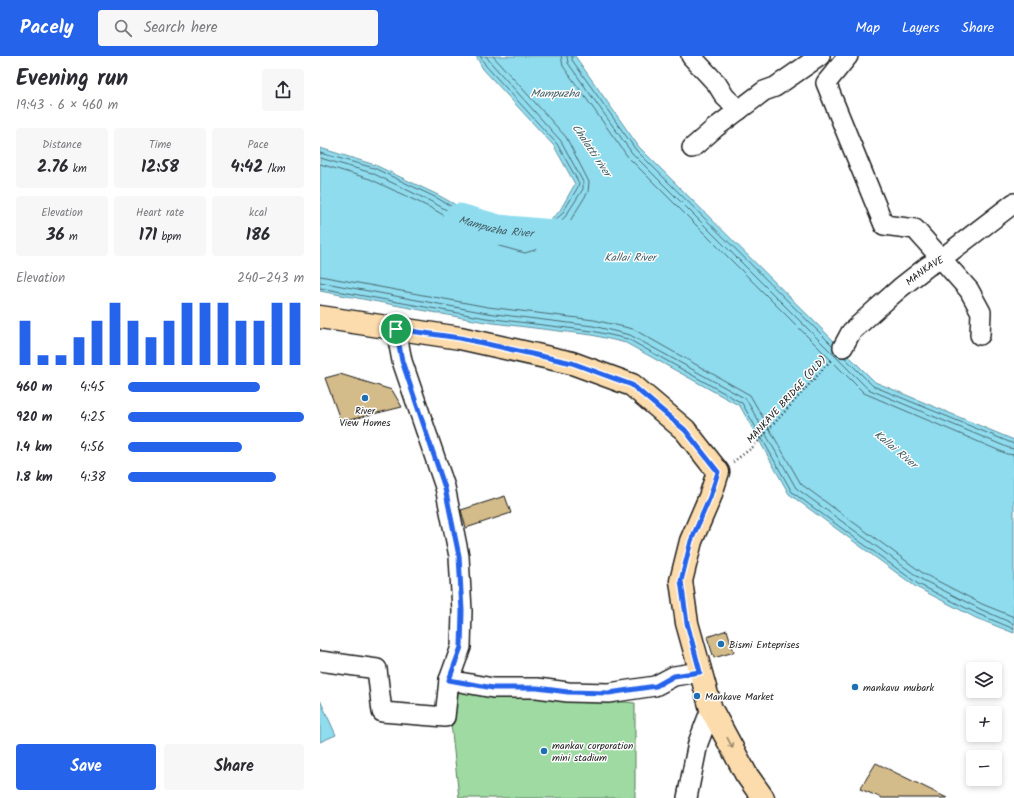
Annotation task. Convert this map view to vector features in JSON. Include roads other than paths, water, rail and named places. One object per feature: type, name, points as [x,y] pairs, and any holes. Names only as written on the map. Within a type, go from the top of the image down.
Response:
[{"type":"main road","points":[[320,317],[460,338],[572,363],[632,385],[685,430],[718,472],[710,497],[691,541],[681,581],[687,623],[711,709],[746,774],[763,798]]},
{"type":"street","points":[[691,56],[739,110]]},
{"type":"street","points":[[692,148],[715,128],[764,91],[775,87],[820,56]]},
{"type":"street","points":[[839,59],[826,83],[884,225],[914,229],[969,290],[981,312],[980,335]]},
{"type":"street","name":"MANKAVE","points":[[843,347],[851,332],[884,302],[928,266],[941,259],[1014,203]]},
{"type":"street","points":[[320,661],[377,669],[382,712],[445,717],[449,680],[461,647],[462,611],[459,556],[445,488],[402,361],[396,329]]},
{"type":"street","points":[[449,680],[493,688],[537,688],[568,692],[609,693],[656,686],[674,676],[700,672]]},
{"type":"street","points":[[687,798],[698,743],[711,709]]},
{"type":"water","name":"Kallai River","points":[[476,56],[575,56],[639,147],[875,382],[1014,440],[1014,633],[976,618],[916,587],[789,494],[740,406],[626,343],[592,335],[485,322],[320,291],[320,148],[375,165],[438,195],[504,232],[527,238],[559,212],[575,184],[554,146],[483,69]]},
{"type":"water","points":[[320,700],[336,735],[320,742]]},
{"type":"waterway","name":"Mampuzha River","points":[[459,219],[498,230],[576,237]]},
{"type":"place","name":"River View Homes","points":[[365,398]]},
{"type":"place","name":"Bismi Enteprises","points":[[721,644]]},
{"type":"place","name":"mankavu mubark","points":[[855,687]]},
{"type":"place","name":"Mankave Market","points":[[697,696]]},
{"type":"place","name":"mankav corporation mini stadium","points":[[544,751]]},
{"type":"water label","name":"Mampuzha","points":[[555,93]]},
{"type":"water label","name":"Chalatti river","points":[[592,150]]}]
